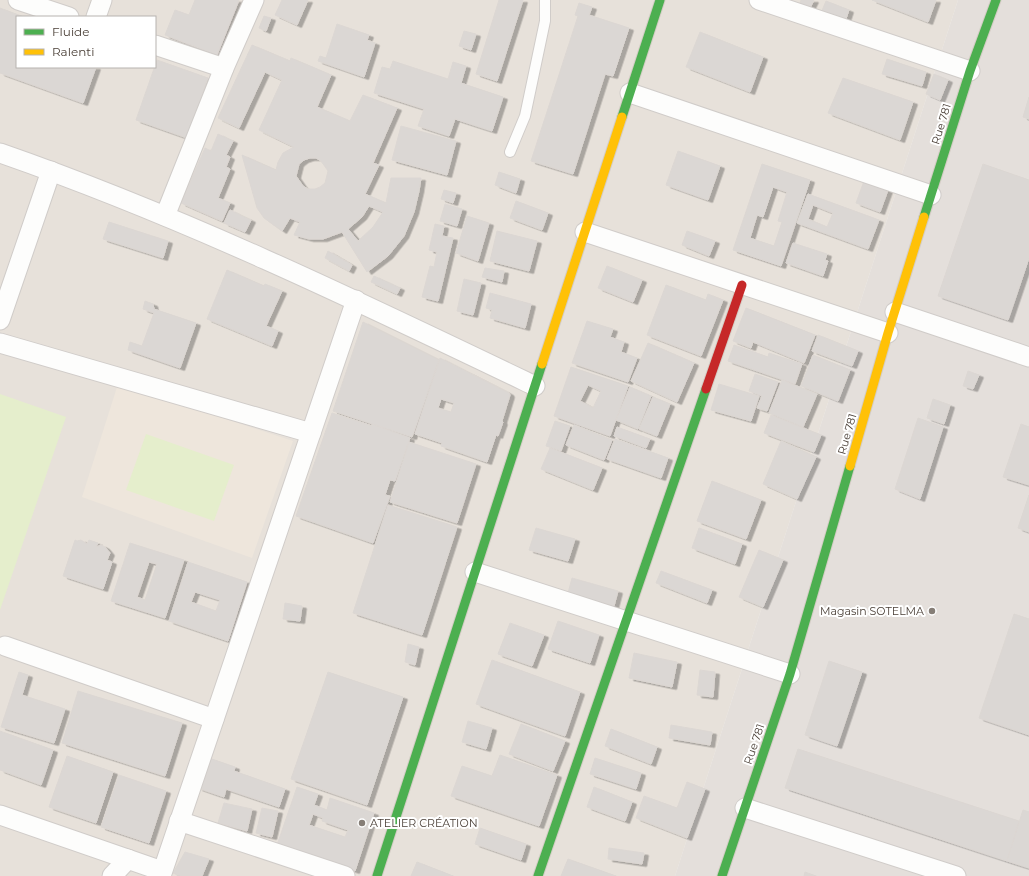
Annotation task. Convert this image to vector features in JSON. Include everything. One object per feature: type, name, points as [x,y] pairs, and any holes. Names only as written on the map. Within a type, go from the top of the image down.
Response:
[{"type":"street","points":[[18,0],[66,16]]},
{"type":"street","points":[[96,16],[102,0]]},
{"type":"street","points":[[165,216],[224,68],[254,0]]},
{"type":"street","points":[[377,876],[660,0]]},
{"type":"street","points":[[759,0],[970,71]]},
{"type":"street","name":"Rue 781","points":[[722,876],[790,674],[888,333],[970,71],[996,0]]},
{"type":"street","points":[[156,45],[224,68]]},
{"type":"street","points":[[630,93],[931,194]]},
{"type":"street","points":[[0,153],[51,171],[165,216],[356,300],[535,386]]},
{"type":"street","points":[[0,320],[51,171]]},
{"type":"street","points":[[585,232],[888,333]]},
{"type":"street","points":[[538,876],[742,285]]},
{"type":"street","points":[[0,815],[128,859],[161,874],[356,300]]},
{"type":"street","points":[[895,312],[1029,357]]},
{"type":"street","points":[[0,343],[311,433]]},
{"type":"street","points":[[475,572],[790,674]]},
{"type":"street","points":[[5,646],[214,719]]},
{"type":"street","points":[[745,808],[956,876]]},
{"type":"street","points":[[179,821],[345,876]]},
{"type":"street","points":[[112,876],[128,859]]},
{"type":"lane","points":[[510,152],[526,116],[545,21],[545,0]]},
{"type":"shaded area","points":[[0,0],[958,0],[675,876],[0,876]]},
{"type":"shaded area","points":[[958,0],[1029,0],[1029,876],[675,876]]},
{"type":"shaded area","points":[[118,384],[293,441],[252,558],[82,497]]},
{"type":"green space","points":[[0,394],[66,417],[0,610]]},
{"type":"green space","points":[[146,434],[234,465],[214,521],[126,490]]},
{"type":"building","points":[[195,0],[239,0],[217,55],[165,35],[175,10],[189,15]]},
{"type":"building","points":[[282,0],[308,0],[297,25],[275,15]]},
{"type":"building","points":[[499,0],[523,0],[497,81],[476,74]]},
{"type":"building","points":[[801,0],[814,0],[809,10],[799,6]]},
{"type":"building","points":[[872,0],[936,0],[928,22]]},
{"type":"building","points":[[826,1],[849,10],[845,22],[821,13]]},
{"type":"building","points":[[579,3],[592,7],[589,15],[629,28],[613,76],[605,74],[573,174],[531,161],[578,16],[575,15]]},
{"type":"building","points":[[0,8],[21,16],[16,16],[16,68],[96,68],[83,103],[0,73]]},
{"type":"building","points":[[264,16],[271,18],[266,31],[259,28]]},
{"type":"building","points":[[337,24],[369,35],[367,40],[375,43],[364,77],[318,61],[320,56],[326,58]]},
{"type":"building","points":[[464,31],[476,34],[471,50],[459,46]]},
{"type":"building","points":[[700,32],[763,57],[750,92],[686,67]]},
{"type":"building","points":[[252,45],[290,61],[291,58],[331,75],[317,107],[350,121],[363,95],[397,108],[373,163],[379,165],[365,194],[386,203],[391,178],[421,178],[414,212],[404,236],[388,256],[367,272],[342,232],[323,239],[309,239],[294,235],[300,222],[290,218],[282,231],[264,218],[257,208],[242,155],[276,170],[283,153],[294,147],[259,130],[282,80],[265,72],[239,128],[218,118]],"holes":[[[310,158],[316,158],[321,161],[328,171],[325,183],[315,189],[308,189],[303,186],[296,176],[299,164]],[[369,206],[383,212],[373,227],[358,241],[348,229],[362,217]]]},
{"type":"building","points":[[887,59],[926,72],[922,86],[882,74]]},
{"type":"building","points":[[157,60],[208,78],[187,138],[136,120],[154,68],[156,68]]},
{"type":"building","points":[[393,61],[448,79],[453,62],[466,66],[461,83],[503,97],[492,131],[455,119],[449,136],[418,126],[424,109],[374,93],[382,67],[390,69]]},
{"type":"building","points":[[934,74],[948,80],[940,100],[926,94]]},
{"type":"building","points":[[843,78],[913,102],[900,140],[828,113]]},
{"type":"building","points":[[1029,97],[1029,119],[1023,117]]},
{"type":"building","points":[[401,126],[456,141],[447,175],[392,160]]},
{"type":"building","points":[[218,134],[233,141],[226,155],[230,157],[226,167],[230,169],[218,198],[230,203],[222,221],[181,203],[205,148],[211,151]]},
{"type":"building","points":[[678,151],[720,166],[708,200],[666,185]]},
{"type":"building","points":[[762,164],[810,180],[781,266],[733,250]],"holes":[[[773,187],[787,192],[778,221],[782,222],[774,246],[750,238],[757,215],[763,217]]]},
{"type":"building","points":[[983,164],[1029,180],[1029,258],[1008,320],[938,296]]},
{"type":"building","points":[[499,172],[520,179],[516,193],[495,185]]},
{"type":"building","points":[[864,181],[888,190],[880,212],[856,203]]},
{"type":"building","points":[[444,190],[456,193],[453,203],[441,199]]},
{"type":"building","points":[[808,194],[879,220],[868,249],[797,223]],"holes":[[[813,205],[833,213],[827,227],[808,219]]]},
{"type":"building","points":[[516,201],[548,213],[542,230],[510,218]]},
{"type":"building","points":[[445,204],[462,209],[457,226],[440,221]]},
{"type":"building","points":[[230,210],[251,220],[245,232],[224,223]]},
{"type":"building","points":[[467,216],[489,223],[478,261],[456,253]]},
{"type":"building","points":[[109,222],[168,241],[163,258],[103,239]]},
{"type":"building","points":[[435,224],[444,226],[442,236],[453,238],[438,301],[422,297],[430,266],[434,267],[437,252],[429,250]]},
{"type":"building","points":[[497,231],[537,241],[529,271],[490,261]]},
{"type":"building","points":[[687,231],[715,241],[709,256],[682,245]]},
{"type":"building","points":[[793,243],[827,254],[825,260],[828,261],[823,276],[786,263]]},
{"type":"building","points":[[328,251],[352,265],[349,271],[325,258]]},
{"type":"building","points":[[607,266],[642,280],[633,302],[598,288]]},
{"type":"building","points":[[485,268],[504,271],[502,282],[482,277]]},
{"type":"building","points":[[227,270],[264,286],[265,284],[282,291],[266,326],[278,331],[272,346],[207,319]]},
{"type":"building","points":[[374,276],[400,288],[397,294],[371,282]]},
{"type":"building","points":[[464,279],[481,283],[473,315],[457,311]]},
{"type":"building","points":[[666,285],[706,300],[708,294],[723,300],[701,356],[647,335]]},
{"type":"building","points":[[490,293],[531,304],[525,328],[490,318],[492,310],[486,308]]},
{"type":"building","points":[[145,301],[153,304],[154,309],[196,323],[180,368],[128,350],[130,342],[142,346],[154,313],[143,309]]},
{"type":"building","points":[[746,308],[815,335],[804,363],[753,342],[751,348],[733,341]]},
{"type":"building","points":[[587,321],[613,329],[610,337],[624,342],[621,352],[637,358],[628,382],[572,363]]},
{"type":"building","points":[[363,322],[439,360],[412,437],[333,411]]},
{"type":"building","points":[[818,335],[858,351],[852,366],[812,351]]},
{"type":"building","points":[[648,343],[694,363],[677,402],[631,381]]},
{"type":"building","points":[[734,345],[768,357],[769,353],[802,364],[795,384],[728,361]]},
{"type":"building","points":[[813,355],[850,370],[838,401],[801,386]]},
{"type":"building","points":[[440,358],[509,393],[510,395],[502,421],[503,422],[498,436],[496,435],[487,462],[441,446],[442,443],[415,434]],"holes":[[[441,399],[454,403],[451,412],[438,408]]]},
{"type":"building","points":[[571,367],[628,386],[610,436],[554,416]],"holes":[[[588,385],[601,391],[593,408],[580,401]]]},
{"type":"building","points":[[968,371],[979,375],[973,389],[963,386]]},
{"type":"building","points":[[755,374],[778,382],[767,411],[757,408],[762,396],[749,391]]},
{"type":"building","points":[[782,380],[817,394],[803,427],[769,413]]},
{"type":"building","points":[[719,384],[759,396],[751,421],[711,410]]},
{"type":"building","points":[[630,387],[651,396],[638,429],[616,420]]},
{"type":"building","points":[[653,397],[670,404],[657,436],[639,429]]},
{"type":"building","points":[[933,399],[950,405],[944,424],[927,418]]},
{"type":"building","points":[[332,413],[372,426],[372,424],[410,438],[395,481],[390,480],[385,495],[390,496],[373,543],[296,516]]},
{"type":"building","points":[[771,415],[821,435],[814,452],[764,433]]},
{"type":"building","points":[[918,418],[943,427],[920,499],[895,489]]},
{"type":"building","points":[[555,421],[570,426],[561,451],[546,446]]},
{"type":"building","points":[[1021,424],[1029,427],[1029,485],[1003,477]]},
{"type":"building","points":[[574,425],[612,440],[604,460],[566,445]]},
{"type":"building","points":[[617,427],[650,439],[646,448],[614,436]]},
{"type":"building","points":[[615,439],[668,458],[661,478],[607,459]]},
{"type":"building","points":[[781,441],[816,457],[797,499],[763,484]]},
{"type":"building","points":[[409,442],[476,464],[457,523],[390,502]]},
{"type":"building","points":[[550,448],[602,468],[593,490],[541,469]]},
{"type":"building","points":[[712,481],[761,500],[746,539],[697,521]]},
{"type":"building","points":[[1029,495],[1029,532],[1018,528]]},
{"type":"building","points":[[388,505],[457,527],[422,635],[353,613]]},
{"type":"building","points":[[536,528],[575,539],[568,561],[529,550]]},
{"type":"building","points":[[699,528],[742,544],[735,564],[692,548]]},
{"type":"building","points":[[75,540],[81,540],[87,544],[89,540],[98,543],[96,547],[101,545],[110,553],[107,560],[112,562],[103,589],[63,576]]},
{"type":"building","points":[[130,543],[184,560],[165,618],[111,601]],"holes":[[[149,562],[157,564],[145,600],[137,597]]]},
{"type":"building","points":[[759,550],[783,560],[763,607],[739,597]]},
{"type":"building","points":[[188,562],[247,582],[228,641],[169,621]],"holes":[[[195,592],[220,600],[216,611],[191,602]]]},
{"type":"building","points":[[661,571],[712,590],[707,603],[656,583]]},
{"type":"building","points":[[572,578],[618,591],[614,606],[568,593]]},
{"type":"building","points":[[285,603],[302,606],[300,621],[283,619]]},
{"type":"building","points":[[1014,614],[1029,619],[1029,735],[979,718]]},
{"type":"building","points":[[558,621],[599,635],[590,663],[548,649]]},
{"type":"building","points":[[510,623],[544,635],[532,666],[498,654]]},
{"type":"building","points":[[408,644],[419,647],[415,665],[405,662]]},
{"type":"building","points":[[634,653],[677,662],[672,687],[629,678]]},
{"type":"building","points":[[492,660],[580,692],[565,736],[476,704]]},
{"type":"building","points":[[829,661],[862,672],[837,746],[805,735]]},
{"type":"building","points":[[700,670],[715,672],[713,697],[697,695]]},
{"type":"building","points":[[19,672],[28,675],[22,695],[65,709],[54,743],[1,727]]},
{"type":"building","points":[[328,672],[403,697],[367,805],[291,779]]},
{"type":"building","points":[[78,691],[182,723],[165,776],[62,743]]},
{"type":"building","points":[[468,721],[492,728],[486,749],[462,742]]},
{"type":"building","points":[[521,724],[565,741],[553,771],[509,754]]},
{"type":"building","points":[[671,725],[712,732],[710,745],[669,738]]},
{"type":"building","points":[[611,729],[657,747],[651,764],[605,746]]},
{"type":"building","points":[[0,731],[53,750],[41,785],[0,770]]},
{"type":"building","points":[[798,749],[1019,821],[1007,861],[785,788]]},
{"type":"building","points":[[500,755],[557,775],[539,826],[451,796],[462,766],[492,776]]},
{"type":"building","points":[[67,756],[113,772],[96,823],[49,807]]},
{"type":"building","points":[[209,758],[235,767],[234,771],[285,789],[279,807],[226,789],[224,797],[198,788]]},
{"type":"building","points":[[595,758],[641,773],[636,789],[590,774]]},
{"type":"building","points":[[119,775],[166,791],[149,843],[101,827]]},
{"type":"building","points":[[687,782],[705,789],[687,838],[636,818],[644,796],[677,808]]},
{"type":"building","points":[[297,787],[318,794],[314,805],[327,810],[330,798],[374,813],[355,871],[277,845]],"holes":[[[313,814],[323,818],[322,821],[348,830],[345,837],[309,825]]]},
{"type":"building","points":[[594,787],[632,802],[625,821],[587,807]]},
{"type":"building","points":[[224,803],[252,809],[247,831],[218,823]]},
{"type":"building","points":[[262,808],[278,811],[272,837],[256,833]]},
{"type":"building","points":[[1023,810],[1029,812],[1029,868],[1007,861]]},
{"type":"building","points":[[480,828],[526,844],[521,860],[475,844]]},
{"type":"building","points":[[609,848],[644,853],[642,864],[608,859]]},
{"type":"building","points":[[185,852],[209,859],[202,876],[180,876],[173,873]]},
{"type":"building","points":[[568,859],[616,876],[561,876]]},
{"type":"building","points":[[417,862],[453,876],[411,876]]},
{"type":"building","points":[[805,872],[816,876],[804,876]]},
{"type":"traffic: fast","points":[[622,117],[660,0]]},
{"type":"traffic: fast","points":[[924,217],[970,71],[996,0]]},
{"type":"traffic: fast","points":[[377,876],[542,364]]},
{"type":"traffic: fast","points":[[538,876],[706,389]]},
{"type":"traffic: fast","points":[[722,876],[790,674],[850,466]]},
{"type":"traffic: slow","points":[[542,364],[622,117]]},
{"type":"traffic: slow","points":[[850,466],[888,333],[924,217]]},
{"type":"traffic: jam","points":[[706,389],[742,285]]},
{"type":"place","name":"Magasin SOTELMA","points":[[932,611]]},
{"type":"place","name":"ATELIER CRÉATION","points":[[362,823]]}]
